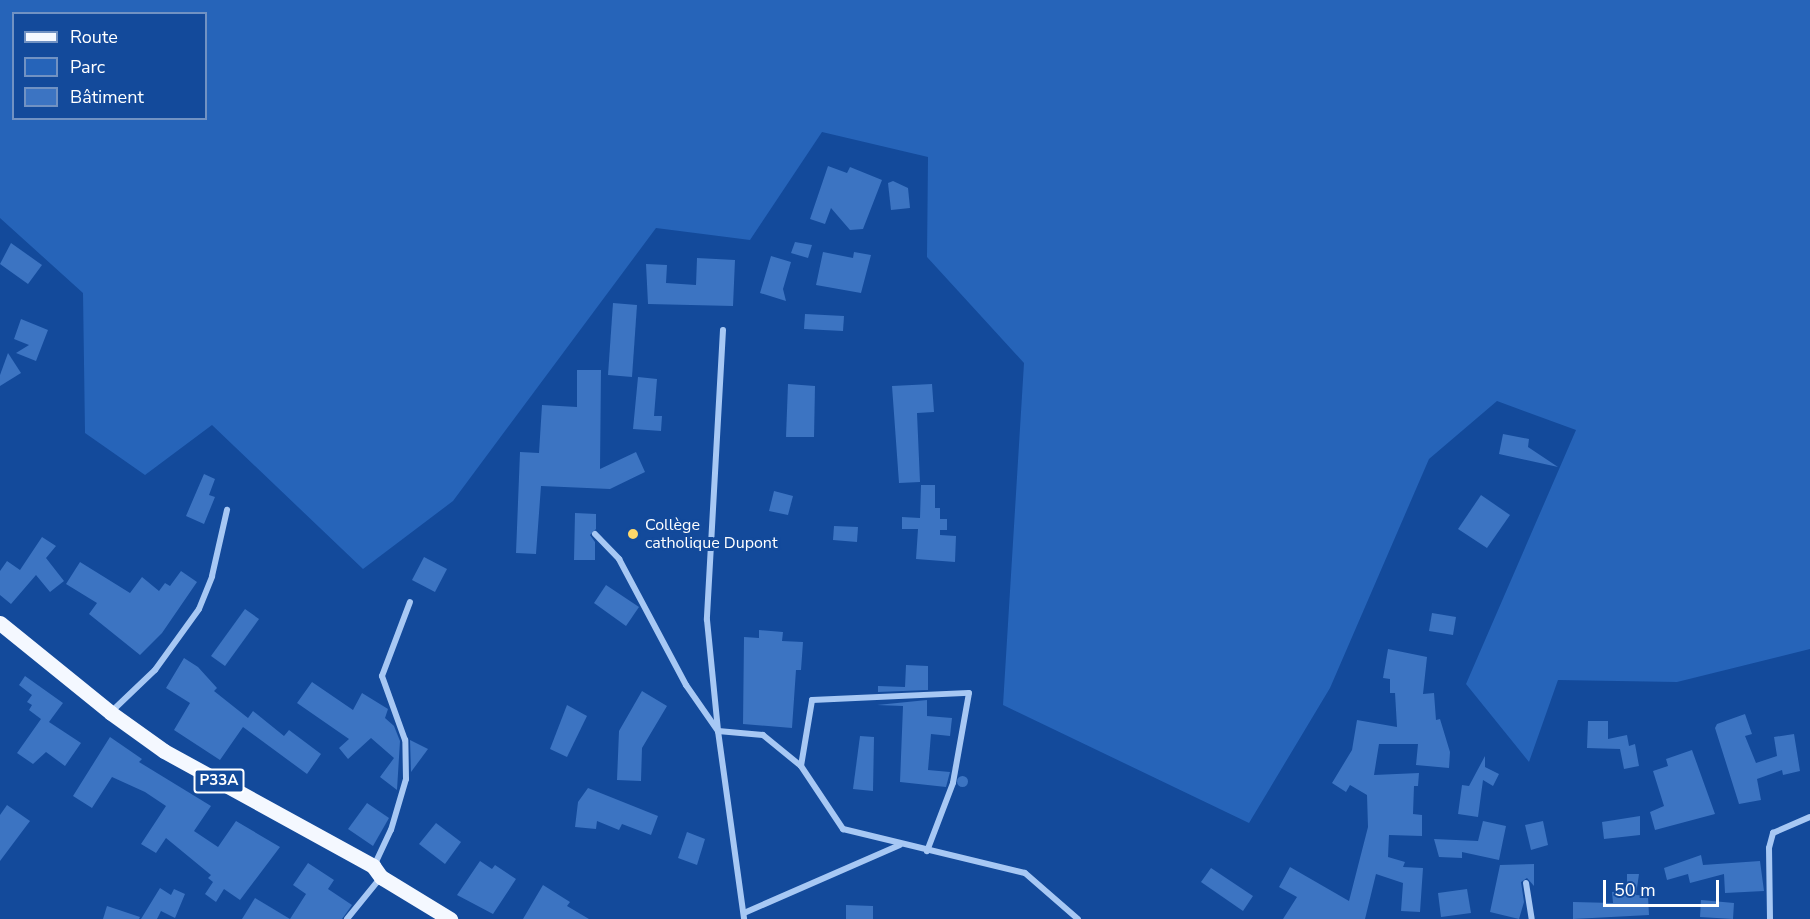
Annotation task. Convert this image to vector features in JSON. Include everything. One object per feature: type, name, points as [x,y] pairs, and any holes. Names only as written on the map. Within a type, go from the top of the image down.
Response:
[{"type":"main road","name":"P33A","points":[[0,623],[111,713],[164,751],[377,872],[450,919]]},
{"type":"street","points":[[723,330],[707,620],[718,731],[744,916],[900,845]]},
{"type":"street","points":[[111,713],[155,670],[199,609],[212,576],[226,510]]},
{"type":"street","points":[[596,534],[619,559],[686,685],[718,731]]},
{"type":"street","points":[[348,919],[377,872],[406,779],[405,740],[382,676],[410,602]]},
{"type":"street","points":[[801,766],[812,700],[969,693],[953,783],[927,851]]},
{"type":"street","points":[[718,731],[763,735],[801,766],[843,829],[900,845],[1025,873],[1078,919]]},
{"type":"street","points":[[1770,919],[1769,848],[1773,833],[1810,817]]},
{"type":"street","points":[[1526,883],[1532,919]]},
{"type":"green space","points":[[0,0],[1810,0],[1810,649],[1677,682],[1558,680],[1529,762],[1466,684],[1576,430],[1497,401],[1429,459],[1330,688],[1249,823],[1003,705],[1024,363],[927,257],[928,157],[822,132],[750,240],[656,228],[453,501],[363,569],[212,425],[145,475],[85,433],[83,293],[0,218]]},
{"type":"building","points":[[828,166],[847,173],[850,167],[882,180],[863,229],[850,230],[831,208],[825,224],[810,219]]},
{"type":"building","points":[[893,181],[908,188],[910,208],[891,210],[888,183]]},
{"type":"building","points":[[795,242],[812,245],[808,258],[791,253]]},
{"type":"building","points":[[11,243],[42,265],[28,284],[0,264]]},
{"type":"building","points":[[823,252],[853,258],[854,252],[871,255],[861,293],[816,285]]},
{"type":"building","points":[[771,256],[791,262],[783,289],[786,301],[760,293]]},
{"type":"building","points":[[697,258],[735,260],[733,306],[648,304],[646,264],[667,265],[666,283],[696,285]]},
{"type":"building","points":[[613,303],[637,305],[632,377],[608,375]]},
{"type":"building","points":[[805,314],[844,316],[843,331],[804,329]]},
{"type":"building","points":[[21,319],[48,330],[36,361],[16,353],[29,345],[14,339]]},
{"type":"building","points":[[8,353],[21,373],[0,386],[0,375]]},
{"type":"building","points":[[577,370],[601,370],[600,469],[636,452],[645,472],[610,489],[541,486],[536,554],[516,553],[520,452],[539,453],[542,405],[577,407]]},
{"type":"building","points":[[638,377],[657,379],[654,416],[662,416],[661,431],[633,429]]},
{"type":"building","points":[[788,384],[815,386],[814,437],[786,437]]},
{"type":"building","points":[[932,384],[934,412],[917,413],[920,482],[899,483],[892,386]]},
{"type":"building","points":[[1503,434],[1529,439],[1528,447],[1558,467],[1499,454]]},
{"type":"building","points":[[204,474],[215,479],[209,495],[215,497],[204,524],[186,516]]},
{"type":"building","points":[[921,485],[935,485],[935,508],[940,508],[940,519],[947,519],[947,530],[940,530],[940,535],[956,536],[955,562],[916,559],[918,529],[902,529],[902,517],[920,518]]},
{"type":"building","points":[[774,491],[793,496],[788,515],[769,511]]},
{"type":"building","points":[[1481,495],[1510,515],[1487,548],[1458,529]]},
{"type":"building","points":[[575,513],[596,514],[596,529],[590,535],[595,542],[595,560],[574,560]]},
{"type":"building","points":[[834,526],[858,527],[857,542],[833,540]]},
{"type":"building","points":[[42,537],[56,546],[46,558],[64,581],[50,592],[36,575],[11,604],[0,595],[0,571],[7,561],[20,570]]},
{"type":"building","points":[[424,557],[447,569],[435,592],[412,580]]},
{"type":"building","points":[[80,562],[130,593],[142,577],[159,591],[165,583],[170,586],[181,571],[197,582],[162,633],[140,655],[89,614],[97,603],[66,584]]},
{"type":"building","points":[[606,585],[639,607],[626,626],[594,603]]},
{"type":"building","points":[[245,609],[259,619],[225,666],[211,656]]},
{"type":"building","points":[[1432,613],[1456,617],[1453,635],[1429,631]]},
{"type":"building","points":[[759,630],[783,632],[782,641],[803,642],[801,670],[796,670],[792,728],[743,724],[744,637],[759,638]]},
{"type":"building","points":[[1388,649],[1427,657],[1423,694],[1434,693],[1436,720],[1440,719],[1450,752],[1449,768],[1416,765],[1418,744],[1379,744],[1374,775],[1419,773],[1418,786],[1414,786],[1413,814],[1422,815],[1422,836],[1389,835],[1388,857],[1405,862],[1403,867],[1423,868],[1420,912],[1401,911],[1403,883],[1376,874],[1365,919],[1283,919],[1297,897],[1279,887],[1290,867],[1349,901],[1368,827],[1367,795],[1350,785],[1346,792],[1332,783],[1352,750],[1357,720],[1397,727],[1395,693],[1390,693],[1390,679],[1383,678]]},
{"type":"building","points":[[184,658],[198,667],[217,688],[214,691],[248,718],[253,711],[284,736],[289,730],[321,754],[307,774],[243,727],[220,760],[174,730],[190,703],[166,688]]},
{"type":"building","points":[[906,665],[928,666],[928,690],[878,692],[878,686],[905,687]]},
{"type":"building","points":[[25,676],[63,703],[49,722],[81,743],[65,766],[46,752],[33,764],[17,753],[41,719],[29,710],[32,705],[27,702],[32,695],[19,685]]},
{"type":"building","points":[[312,682],[353,710],[362,693],[388,709],[385,718],[394,726],[400,741],[397,790],[380,777],[394,758],[371,738],[348,759],[339,748],[349,739],[297,703]]},
{"type":"building","points":[[642,691],[667,706],[642,748],[641,781],[617,780],[619,731]]},
{"type":"building","points":[[927,700],[927,716],[952,718],[950,736],[931,734],[928,770],[950,772],[946,787],[900,782],[903,706],[877,705]]},
{"type":"building","points":[[567,705],[587,716],[567,757],[550,749]]},
{"type":"building","points":[[1745,714],[1752,734],[1745,736],[1756,763],[1777,756],[1774,737],[1794,734],[1800,771],[1783,775],[1782,770],[1757,779],[1761,800],[1739,804],[1715,728],[1717,724]]},
{"type":"building","points":[[1588,721],[1608,721],[1608,739],[1627,735],[1629,746],[1635,744],[1639,766],[1624,769],[1620,749],[1587,748]]},
{"type":"building","points":[[860,736],[874,737],[873,791],[853,789]]},
{"type":"building","points":[[110,737],[142,759],[139,762],[211,806],[194,831],[218,847],[236,821],[280,847],[240,900],[224,889],[216,902],[205,894],[213,882],[208,878],[211,875],[166,838],[156,853],[141,844],[166,806],[145,792],[112,777],[92,808],[73,796]]},
{"type":"building","points":[[410,740],[428,749],[411,772]]},
{"type":"building","points":[[1692,750],[1715,814],[1655,830],[1650,812],[1664,806],[1653,771],[1668,766],[1666,759]]},
{"type":"building","points":[[1485,756],[1485,767],[1499,774],[1493,786],[1483,780],[1478,817],[1458,814],[1462,785],[1469,786]]},
{"type":"building","points":[[962,775],[968,781],[962,787],[956,781]]},
{"type":"building","points":[[588,788],[658,816],[651,835],[622,824],[619,830],[597,821],[596,829],[575,827],[578,802]]},
{"type":"building","points":[[367,803],[389,818],[373,846],[348,829]]},
{"type":"building","points":[[7,805],[30,821],[0,861],[0,815]]},
{"type":"building","points":[[1640,816],[1640,835],[1604,839],[1602,822]]},
{"type":"building","points":[[1483,821],[1506,826],[1499,860],[1462,852],[1462,858],[1439,857],[1434,839],[1478,841]]},
{"type":"building","points":[[1543,821],[1548,845],[1531,850],[1525,825]]},
{"type":"building","points":[[436,823],[461,842],[445,864],[419,844]]},
{"type":"building","points":[[687,832],[705,839],[697,865],[678,858]]},
{"type":"building","points":[[1701,855],[1703,865],[1760,861],[1764,891],[1725,893],[1724,874],[1690,883],[1688,874],[1667,880],[1664,868]]},
{"type":"building","points":[[480,861],[492,869],[495,865],[516,879],[493,914],[457,895]]},
{"type":"building","points":[[308,863],[334,880],[328,889],[352,905],[342,919],[290,919],[306,894],[293,885]]},
{"type":"building","points":[[1534,864],[1534,886],[1527,878],[1521,882],[1524,902],[1519,919],[1490,912],[1500,865]]},
{"type":"building","points":[[1211,868],[1253,896],[1243,911],[1201,882]]},
{"type":"building","points":[[1627,874],[1639,874],[1636,895],[1648,896],[1649,915],[1573,919],[1573,902],[1613,903],[1612,892],[1627,891]]},
{"type":"building","points":[[543,885],[570,902],[567,906],[589,919],[523,919]]},
{"type":"building","points":[[160,888],[171,895],[174,889],[185,894],[175,918],[161,911],[157,919],[141,919]]},
{"type":"building","points":[[1467,889],[1471,913],[1441,917],[1438,893]]},
{"type":"building","points":[[255,898],[290,919],[242,919]]},
{"type":"building","points":[[1701,900],[1734,903],[1733,919],[1700,917]]},
{"type":"building","points":[[846,905],[873,906],[873,919],[846,919]]},
{"type":"building","points":[[107,906],[140,917],[139,919],[103,919]]},
{"type":"place","name":"Collège catholique Dupont","points":[[633,534]]}]
